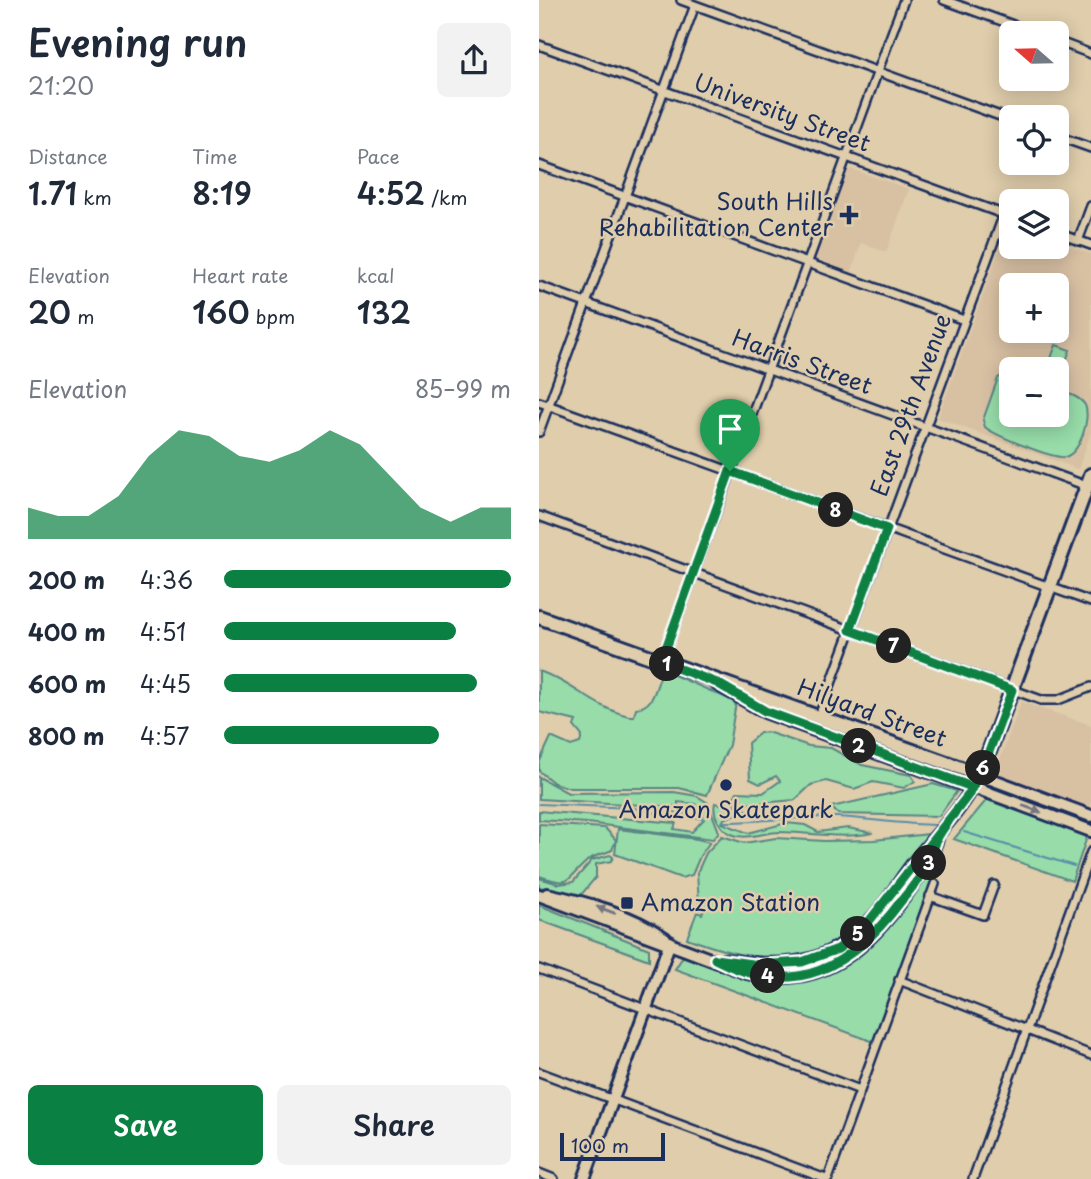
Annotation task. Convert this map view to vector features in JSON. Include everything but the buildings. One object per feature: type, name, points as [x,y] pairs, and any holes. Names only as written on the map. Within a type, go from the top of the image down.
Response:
[{"type":"main road","points":[[539,894],[642,935],[715,959],[772,965],[816,959],[838,949],[863,929],[920,854],[937,839],[980,775],[1090,483]]},
{"type":"main road","name":"Hilyard Street","points":[[539,617],[1091,816]]},
{"type":"main road","name":"Hilyard Street","points":[[717,683],[750,704],[1091,831]]},
{"type":"main road","points":[[585,1179],[670,942]]},
{"type":"street","points":[[681,0],[999,116]]},
{"type":"street","points":[[661,662],[904,0]]},
{"type":"street","points":[[944,0],[1002,21]]},
{"type":"street","points":[[539,432],[695,5]]},
{"type":"street","name":"University Street","points":[[539,45],[999,212]]},
{"type":"street","points":[[1069,46],[1091,54]]},
{"type":"street","points":[[1069,140],[1091,148]]},
{"type":"street","points":[[539,165],[964,320]]},
{"type":"street","points":[[1078,241],[1091,206]]},
{"type":"street","name":"East 29th Avenue","points":[[814,729],[964,320],[999,236]]},
{"type":"street","points":[[1069,238],[1091,246]]},
{"type":"street","name":"Harris Street","points":[[539,286],[925,427],[1090,483]]},
{"type":"street","points":[[539,402],[1091,602]]},
{"type":"street","points":[[539,516],[1050,702],[1091,687]]},
{"type":"street","points":[[973,1179],[1091,852]]},
{"type":"street","points":[[539,1072],[827,1179],[935,884]]},
{"type":"street","points":[[930,896],[983,915],[994,884]]},
{"type":"street","points":[[539,969],[860,1090]]},
{"type":"street","points":[[899,981],[1091,1055]]},
{"type":"street","points":[[539,1173],[554,1179]]},
{"type":"shaded area","points":[[851,169],[909,189],[886,252],[861,243],[851,273],[815,258]]},
{"type":"shaded area","points":[[1069,246],[1091,254],[1091,432],[1078,469],[938,418],[999,251],[999,259],[1069,259]]},
{"type":"shaded area","points":[[1021,702],[1091,725],[1091,809],[1000,776],[997,768]]},
{"type":"green space","points":[[1056,345],[1070,350],[1067,357],[1052,357]]},
{"type":"green space","points":[[998,378],[999,427],[1069,427],[1069,394],[1082,402],[1087,418],[1080,442],[1075,449],[1065,457],[1058,457],[985,427],[983,420]]},
{"type":"green space","points":[[539,671],[605,707],[629,716],[634,716],[636,708],[650,701],[660,677],[666,676],[667,672],[736,702],[729,745],[707,795],[679,788],[570,788],[554,783],[539,771],[539,763],[551,737],[571,746],[580,743],[582,736],[574,726],[576,721],[539,712]]},
{"type":"green space","points":[[767,732],[809,746],[831,748],[862,765],[911,775],[915,781],[904,788],[873,782],[854,789],[826,781],[811,785],[795,800],[736,805],[733,799],[737,792],[763,793],[780,781],[776,776],[760,784],[750,779],[748,743],[760,733]]},
{"type":"green space","points":[[539,777],[568,793],[674,792],[697,796],[708,803],[719,832],[713,839],[587,823],[539,820],[539,811],[676,823],[674,829],[692,832],[704,819],[695,804],[678,802],[678,807],[539,799]]},
{"type":"green space","points":[[933,784],[957,791],[939,816],[838,814],[831,807]]},
{"type":"green space","points":[[989,797],[1026,814],[1088,834],[1072,881],[954,839]]},
{"type":"green space","points":[[715,803],[747,810],[724,819],[722,823],[748,833],[786,823],[805,825],[818,832],[848,828],[873,833],[838,836],[780,832],[737,836],[720,825]]},
{"type":"green space","points":[[539,824],[605,828],[616,840],[612,850],[589,860],[571,878],[557,881],[539,876]]},
{"type":"green space","points":[[618,829],[710,842],[692,875],[681,878],[615,854]]},
{"type":"green space","points":[[929,834],[879,903],[856,928],[832,946],[804,956],[772,959],[734,953],[687,938],[697,912],[702,914],[705,906],[699,903],[697,873],[706,853],[722,836],[744,843],[776,838],[874,840]]},
{"type":"green space","points":[[940,854],[943,855],[874,1042],[675,969],[684,955],[742,976],[825,972],[847,963],[867,948]]},
{"type":"green space","points":[[610,855],[613,857],[611,861],[596,864],[596,877],[581,895],[539,887],[539,878],[559,884],[573,882],[592,860]]},
{"type":"green space","points":[[539,905],[649,949],[649,960],[539,920]]},
{"type":"waterway","points":[[539,804],[634,808],[664,815],[670,811],[703,819]]},
{"type":"waterway","points":[[723,822],[837,817],[935,825]]},
{"type":"waterway","points":[[964,832],[1074,866]]},
{"type":"place","name":"South Hills Rehabilitation Center","points":[[849,215]]},
{"type":"place","name":"Amazon Skatepark","points":[[726,785]]},
{"type":"place","name":"Amazon Station","points":[[627,903]]},
{"type":"route","points":[[730,471],[661,662],[717,683],[735,696],[765,711],[972,787],[937,839],[930,861],[866,945],[845,960],[825,969],[780,977],[760,976],[732,968],[715,959],[759,965],[802,962],[816,959],[850,942],[880,910],[920,854],[937,839],[969,794],[983,768],[1012,690],[850,630],[887,529],[730,471]]}]
